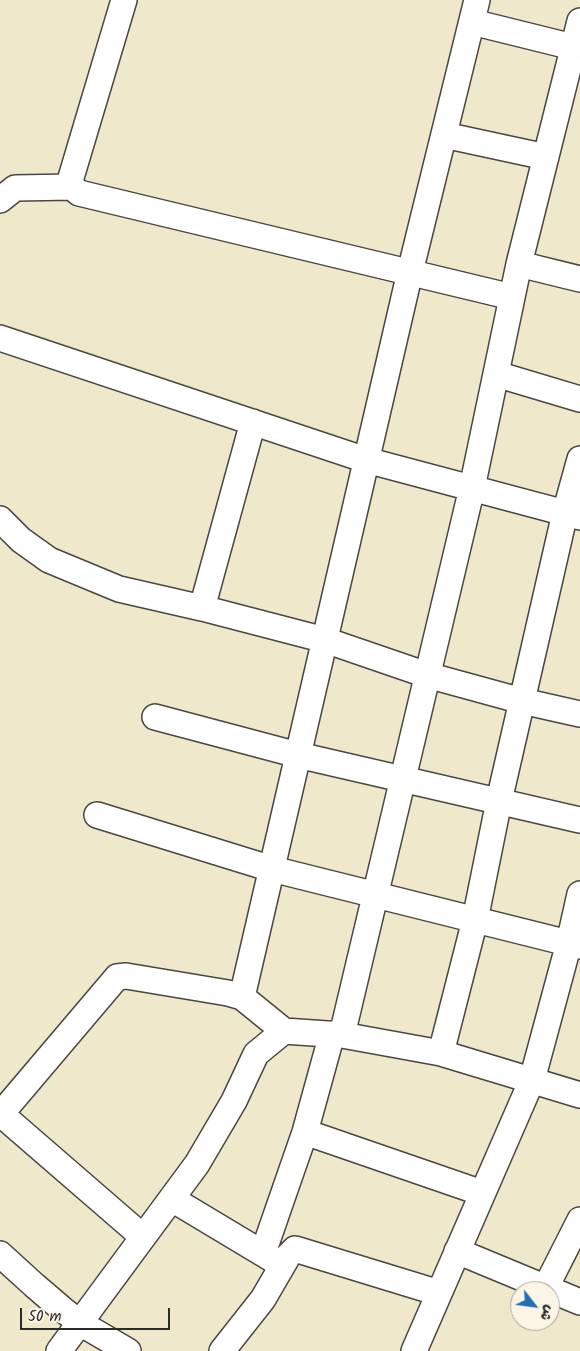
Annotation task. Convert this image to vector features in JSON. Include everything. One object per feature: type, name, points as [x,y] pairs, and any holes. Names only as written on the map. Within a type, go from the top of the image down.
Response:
[{"type":"street","points":[[124,0],[70,181],[72,187],[79,193],[512,297]]},
{"type":"street","points":[[242,997],[410,272],[474,11],[574,47]]},
{"type":"street","points":[[222,1351],[263,1298],[305,1132],[337,1035],[375,895],[472,488],[512,297],[580,21]]},
{"type":"street","points":[[444,135],[546,158]]},
{"type":"street","points":[[0,200],[16,188],[72,187]]},
{"type":"street","points":[[520,264],[580,278]]},
{"type":"street","points":[[0,338],[366,460],[573,515]]},
{"type":"street","points":[[496,374],[580,399]]},
{"type":"street","points":[[202,608],[253,422]]},
{"type":"street","points":[[440,1052],[475,920],[499,801],[522,701],[573,515],[580,459]]},
{"type":"street","points":[[0,518],[21,540],[49,560],[119,589],[202,608],[325,640],[427,675],[522,701],[580,714]]},
{"type":"street","points":[[155,717],[298,754],[580,820]]},
{"type":"street","points":[[97,815],[272,869],[574,945]]},
{"type":"street","points":[[414,1351],[532,1080],[574,945],[580,894]]},
{"type":"street","points":[[143,1237],[2,1110],[117,977],[135,977],[228,993],[242,997],[284,1031],[337,1035],[440,1052],[580,1095]]},
{"type":"street","points":[[59,1351],[197,1164],[234,1101],[256,1054],[284,1031]]},
{"type":"street","points":[[305,1132],[482,1193]]},
{"type":"street","points":[[172,1199],[273,1259],[288,1256],[295,1249],[439,1293]]},
{"type":"street","points":[[549,1281],[580,1220]]},
{"type":"street","points":[[458,1251],[531,1281]]},
{"type":"street","points":[[0,1254],[80,1323],[128,1351]]},
{"type":"street","points":[[560,1293],[580,1302]]}]
